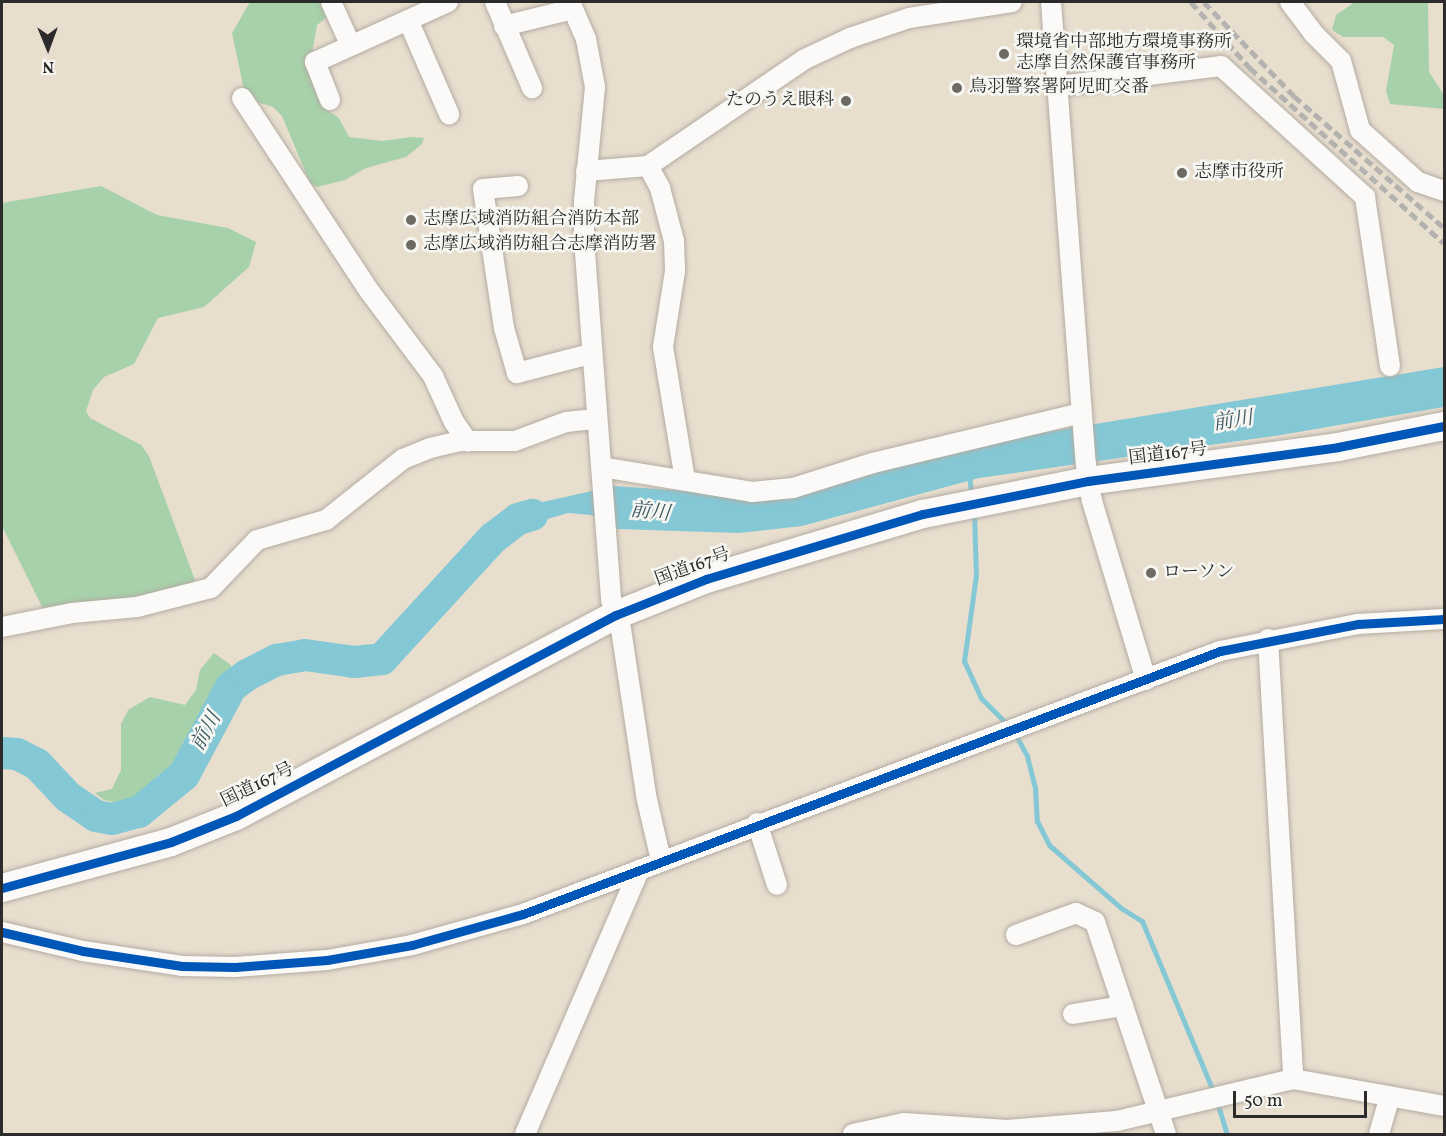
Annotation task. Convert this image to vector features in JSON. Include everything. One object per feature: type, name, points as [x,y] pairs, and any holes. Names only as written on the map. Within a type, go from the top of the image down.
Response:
[{"type":"highway","name":"国道167号","points":[[2,888],[150,848],[236,816],[616,615],[706,579],[824,541],[1087,473],[1338,447],[1444,426]]},
{"type":"street","points":[[331,2],[351,46]]},
{"type":"street","points":[[330,100],[315,62],[448,2]]},
{"type":"street","points":[[495,2],[532,88]]},
{"type":"street","points":[[586,171],[648,166],[805,58],[918,9],[1012,2]]},
{"type":"street","points":[[1051,2],[1087,473],[1146,680]]},
{"type":"street","points":[[1290,2],[1314,34],[1341,61],[1360,130],[1418,182],[1444,191]]},
{"type":"street","points":[[504,26],[572,5],[594,66],[595,87],[584,201],[590,354],[602,472],[611,600],[616,615],[647,800],[662,860]]},
{"type":"street","points":[[408,20],[449,114]]},
{"type":"street","points":[[1059,86],[1221,66],[1365,197],[1390,366]]},
{"type":"street","points":[[242,98],[364,283],[433,376],[454,422],[468,442]]},
{"type":"street","points":[[648,166],[660,188],[674,241],[675,270],[663,347],[685,480]]},
{"type":"street","points":[[518,186],[483,189],[504,328],[518,373],[590,354]]},
{"type":"street","points":[[602,472],[685,480],[752,492],[793,488],[873,463],[1082,418]]},
{"type":"street","points":[[2,627],[72,613],[137,607],[211,588],[257,540],[326,520],[403,459],[430,448],[468,442],[515,441],[566,422],[596,419]]},
{"type":"street","points":[[2,932],[83,951],[182,966],[235,967],[327,960],[412,945],[523,914],[1220,651],[1268,639],[1358,624],[1444,619]]},
{"type":"street","points":[[1268,639],[1293,1079]]},
{"type":"street","points":[[757,824],[777,885]]},
{"type":"street","points":[[525,1134],[639,870]]},
{"type":"street","points":[[1016,935],[1076,913],[1095,922],[1161,1113],[1166,1134]]},
{"type":"street","points":[[1073,1014],[1124,1006]]},
{"type":"street","points":[[853,1134],[904,1123],[1007,1130],[1161,1113],[1293,1079],[1389,1098],[1444,1106]]},
{"type":"street","points":[[1379,1134],[1389,1098]]},
{"type":"green space","points":[[250,2],[346,2],[317,25],[309,71],[323,107],[339,118],[349,137],[382,141],[412,137],[424,138],[422,144],[406,157],[366,168],[345,180],[317,187],[310,183],[282,116],[273,107],[251,100],[244,90],[232,33]]},
{"type":"green space","points":[[1355,2],[1428,2],[1429,72],[1444,95],[1444,109],[1390,104],[1386,91],[1394,45],[1383,37],[1343,37],[1332,30],[1336,15]]},
{"type":"green space","points":[[101,186],[157,215],[228,228],[256,242],[249,267],[204,307],[158,318],[134,364],[104,377],[93,390],[86,411],[90,418],[141,445],[149,456],[195,580],[187,589],[49,621],[2,526],[2,203]]},
{"type":"green space","points":[[214,653],[231,665],[231,675],[215,694],[171,775],[154,789],[121,803],[104,800],[95,793],[112,789],[121,770],[121,724],[128,710],[150,697],[185,705],[196,690],[200,670]]},
{"type":"water","points":[[1444,367],[1444,407],[1281,435],[979,478],[802,526],[739,533],[617,529],[591,515],[568,513],[524,526],[497,542],[490,529],[516,508],[614,486],[776,497],[1034,434]]},
{"type":"waterway","points":[[969,474],[971,494]]},
{"type":"waterway","points":[[974,513],[976,575],[964,661],[981,698],[1010,727]]},
{"type":"waterway","name":"前川","points":[[2,753],[17,754],[37,764],[68,797],[96,816],[112,819],[139,812],[184,775],[231,687],[247,675],[277,660],[305,655],[354,662],[382,659],[493,538],[518,519],[532,515]]},
{"type":"waterway","points":[[1015,734],[1027,756],[1035,787],[1037,821],[1049,845],[1121,908],[1142,921],[1214,1093]]},
{"type":"waterway","points":[[1217,1102],[1227,1134]]},
{"type":"railway","points":[[1191,2],[1250,68],[1444,243]]},
{"type":"railway","points":[[1204,2],[1294,96],[1444,228]]},
{"type":"cycle path","points":[[2,888],[171,842],[236,816],[616,615],[706,579],[923,514],[1088,481],[1338,447],[1444,426]]},
{"type":"cycle path","points":[[2,932],[83,951],[182,966],[235,967],[327,960],[412,945],[523,914],[1220,651],[1358,624],[1444,619]]},
{"type":"place","name":"環境省中部地方環境事務所 志摩自然保護官事務所","points":[[1004,54]]},
{"type":"place","name":"鳥羽警察署阿児町交番","points":[[957,88]]},
{"type":"place","name":"たのうえ眼科","points":[[846,101]]},
{"type":"place","name":"志摩市役所","points":[[1182,173]]},
{"type":"place","name":"志摩広域消防組合消防本部","points":[[411,220]]},
{"type":"place","name":"志摩広域消防組合志摩消防署","points":[[411,245]]},
{"type":"place","name":"ローソン","points":[[1151,573]]}]
